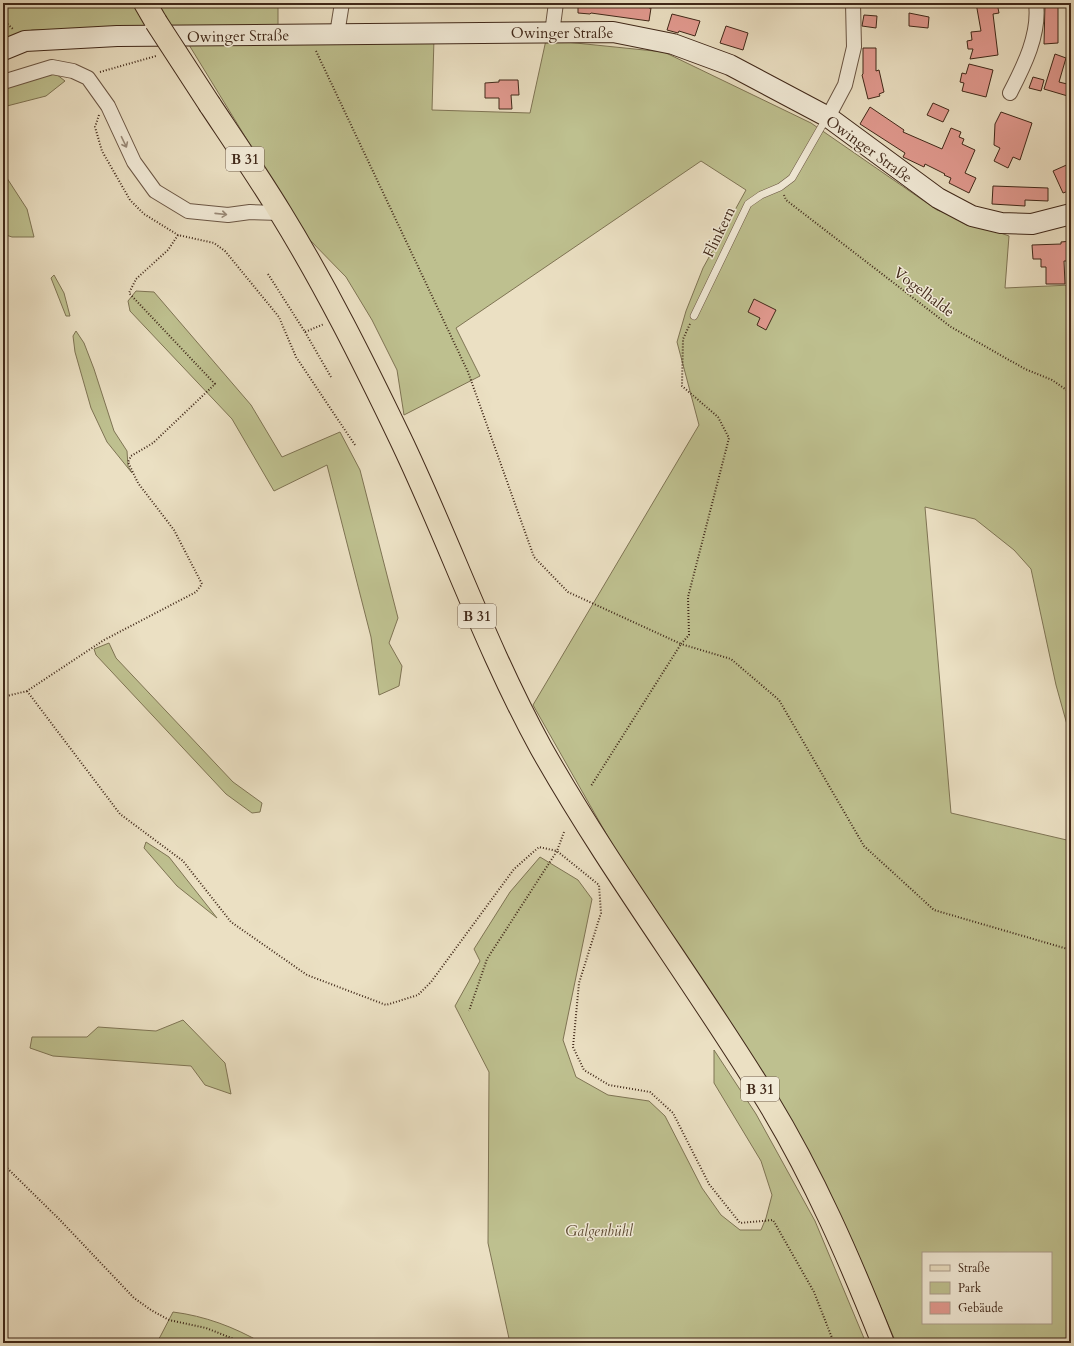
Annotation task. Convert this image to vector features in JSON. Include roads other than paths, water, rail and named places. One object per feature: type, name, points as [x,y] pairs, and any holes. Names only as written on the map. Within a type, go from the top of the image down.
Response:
[{"type":"main road","name":"B 31","points":[[145,3],[280,213],[351,338],[402,442],[473,608],[520,708],[563,786],[604,853],[717,1022],[772,1109],[799,1157],[826,1211],[855,1273],[884,1343]]},
{"type":"street","points":[[337,34],[342,3]]},
{"type":"street","points":[[552,33],[556,3]]},
{"type":"street","points":[[828,117],[845,85],[854,47],[853,3]]},
{"type":"street","points":[[1010,93],[1027,60],[1037,15],[1036,3]]},
{"type":"street","name":"Owinger Straße","points":[[3,50],[26,41],[79,38],[613,32],[673,44],[730,65],[828,117],[938,198],[972,216],[1001,223],[1032,224],[1071,214]]},
{"type":"street","points":[[3,82],[52,67],[72,71],[88,78],[108,106],[134,162],[155,191],[188,211],[228,215],[250,212],[280,213]]},
{"type":"lane","name":"Flinkern","points":[[694,316],[748,204],[761,195],[780,187],[792,178],[828,117]]},
{"type":"park label","name":"Galgenbühl","points":[[599,1231]]}]
